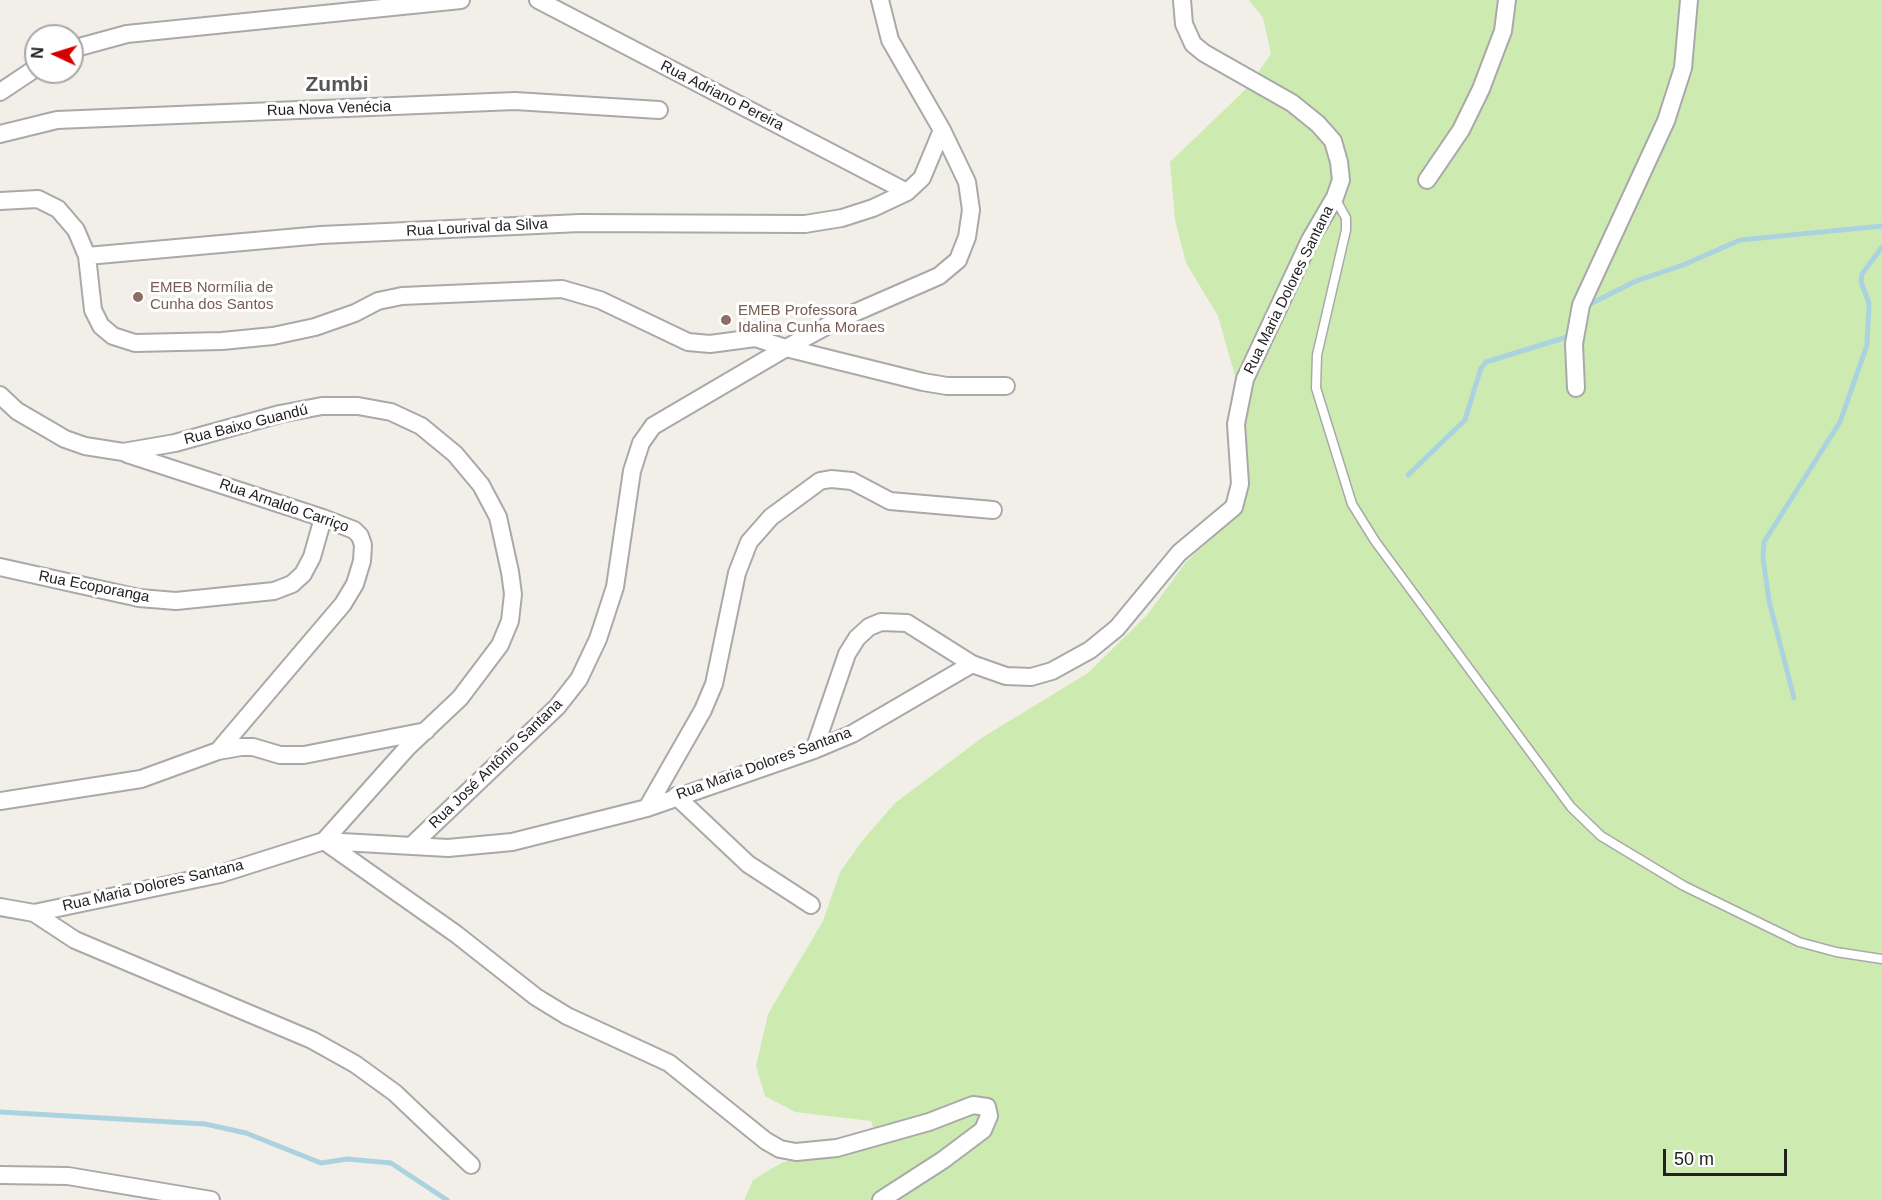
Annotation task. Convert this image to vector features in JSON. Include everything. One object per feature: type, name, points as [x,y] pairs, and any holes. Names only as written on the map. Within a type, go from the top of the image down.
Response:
[{"type":"street","points":[[84,46],[127,34],[462,0]]},
{"type":"street","name":"Rua Adriano Pereira","points":[[538,0],[907,192]]},
{"type":"street","name":"Rua José Antônio Santana","points":[[411,846],[549,715],[579,679],[598,639],[615,587],[632,471],[640,443],[653,426],[838,320],[939,276],[958,260],[968,237],[971,210],[967,182],[942,130],[890,40],[880,0]]},
{"type":"street","name":"Rua Maria Dolores Santana","points":[[0,907],[34,913],[220,874],[324,840],[448,848],[512,842],[647,807],[814,750],[852,734],[972,664],[1006,676],[1031,677],[1052,671],[1090,650],[1117,628],[1179,553],[1234,507],[1240,484],[1236,424],[1245,379],[1310,240],[1335,197],[1341,180],[1333,141],[1318,124],[1292,103],[1204,53],[1187,36],[1182,0]]},
{"type":"street","points":[[1427,180],[1461,130],[1481,89],[1503,31],[1507,0]]},
{"type":"street","points":[[1576,388],[1574,344],[1581,305],[1666,121],[1683,68],[1689,0]]},
{"type":"street","points":[[0,92],[24,76]]},
{"type":"street","name":"Rua Nova Venécia","points":[[0,134],[57,120],[515,101],[659,110]]},
{"type":"street","name":"Rua Lourival da Silva","points":[[87,256],[333,234],[580,223],[805,224],[842,219],[907,192],[922,178],[942,130]]},
{"type":"street","points":[[0,201],[38,199],[58,209],[76,230],[87,256],[93,310],[101,326],[113,336],[135,343],[222,341],[273,336],[315,327],[355,313],[378,301],[402,296],[562,289],[600,300],[688,342],[711,344],[755,338],[786,348],[923,382],[947,386],[1006,386]]},
{"type":"street","name":"Rua Baixo Guandú","points":[[0,395],[17,411],[65,439],[85,446],[123,452],[175,443],[280,414],[322,406],[358,406],[391,412],[421,426],[455,454],[481,485],[498,517],[513,594],[510,621],[500,645],[460,698],[324,840]]},
{"type":"street","name":"Rua Arnaldo Carriço","points":[[123,452],[354,530],[360,536],[363,545],[362,561],[355,584],[343,604],[218,751]]},
{"type":"street","points":[[647,807],[703,710],[714,684],[737,573],[749,542],[771,517],[820,481],[831,479],[852,481],[890,501],[993,510]]},
{"type":"street","name":"Rua Ecoporanga","points":[[0,567],[139,598],[176,601],[274,591],[292,584],[303,574],[312,557],[323,518]]},
{"type":"street","points":[[814,750],[847,654],[857,638],[869,627],[881,622],[907,623],[972,664]]},
{"type":"street","points":[[0,801],[141,779],[218,751],[247,746],[280,755],[304,755],[426,732]]},
{"type":"street","points":[[675,796],[748,864],[811,905]]},
{"type":"street","points":[[324,840],[456,934],[536,997],[567,1016],[669,1063],[766,1142],[780,1149],[796,1152],[837,1148],[929,1122],[973,1105],[987,1107],[989,1116],[983,1130],[943,1160],[881,1200]]},
{"type":"street","points":[[34,913],[75,940],[312,1040],[355,1064],[402,1099],[471,1165]]},
{"type":"street","points":[[0,1175],[68,1176],[211,1200]]},
{"type":"lane","points":[[1335,197],[1346,218],[1346,230],[1317,355],[1316,388],[1352,504],[1375,542],[1571,807],[1601,836],[1684,886],[1799,942],[1836,952],[1882,959]]},
{"type":"green space","points":[[1249,0],[1882,0],[1882,1200],[744,1200],[753,1180],[781,1163],[875,1133],[871,1121],[795,1112],[765,1096],[756,1066],[768,1014],[823,921],[840,872],[862,841],[895,803],[983,737],[1088,673],[1147,615],[1186,562],[1243,509],[1232,423],[1235,376],[1218,316],[1186,263],[1175,220],[1170,162],[1247,88],[1271,54],[1263,18]]},
{"type":"waterway","points":[[1586,306],[1636,281],[1683,265],[1740,240],[1882,226]]},
{"type":"waterway","points":[[1794,698],[1769,601],[1763,558],[1764,542],[1840,422],[1867,345],[1869,303],[1861,282],[1862,274],[1882,247]]},
{"type":"waterway","points":[[1408,475],[1465,420],[1481,368],[1486,362],[1567,337]]},
{"type":"waterway","points":[[0,1112],[205,1124],[246,1133],[321,1163],[347,1159],[391,1163],[447,1200]]},
{"type":"place","name":"EMEB Normília de Cunha dos Santos","points":[[138,297]]},
{"type":"place","name":"EMEB Professora Idalina Cunha Moraes","points":[[726,320]]},
{"type":"district","name":"Zumbi","points":[[337,85]]}]
